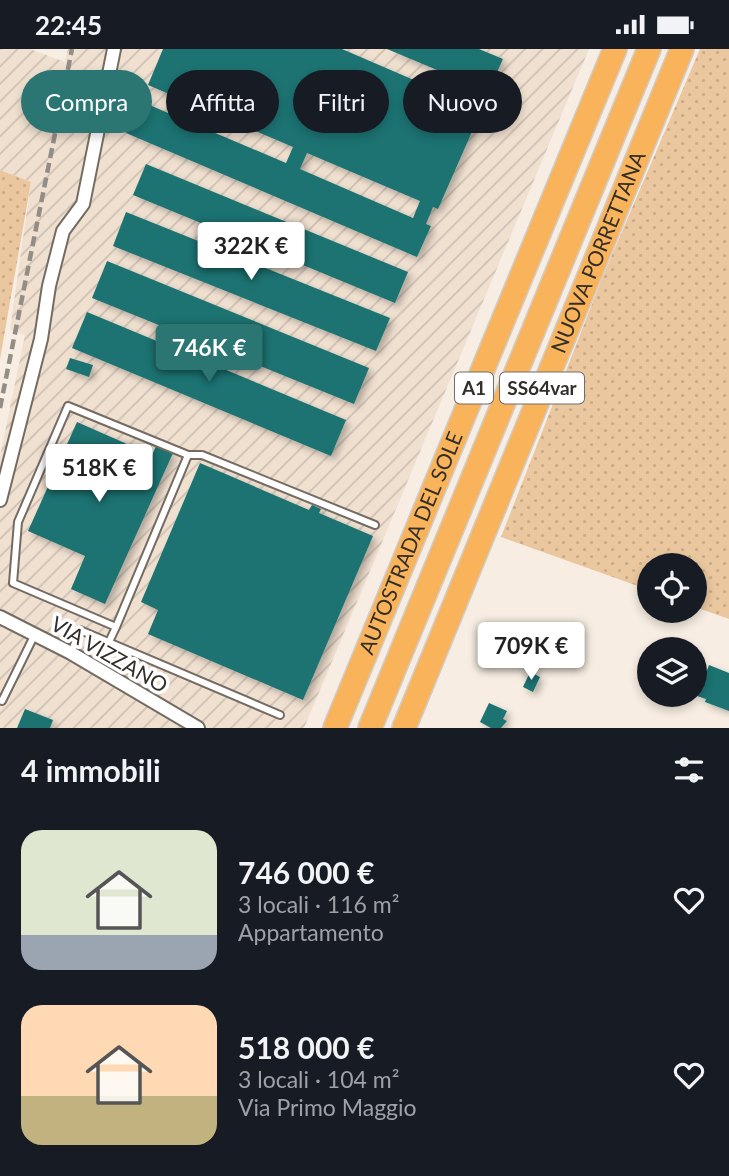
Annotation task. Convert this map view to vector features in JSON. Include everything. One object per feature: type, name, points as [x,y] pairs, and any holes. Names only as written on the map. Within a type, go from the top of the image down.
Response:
[{"type":"highway","name":"AUTOSTRADA DEL SOLE","points":[[335,728],[615,49]]},
{"type":"highway","name":"AUTOSTRADA DEL SOLE","points":[[370,728],[649,49]]},
{"type":"highway","name":"NUOVA PORRETTANA","points":[[404,728],[682,49]]},
{"type":"street","points":[[0,500],[41,339],[49,286],[63,231],[83,204],[114,49]]},
{"type":"street","name":"VIA VIZZANO","points":[[0,617],[71,653],[198,728]]},
{"type":"lane","points":[[116,627],[13,583],[18,522],[68,406],[188,455],[202,455],[374,525]]},
{"type":"lane","points":[[109,642],[188,455]]},
{"type":"lane","points":[[71,653],[80,630],[280,715]]},
{"type":"lane","points":[[2,701],[35,634]]},
{"type":"shaded area","points":[[0,49],[30,49],[65,62],[68,49],[589,49],[304,728],[0,728],[0,456],[25,335],[10,330],[31,182],[0,170]]},
{"type":"shaded area","points":[[700,49],[729,49],[729,619],[707,611],[707,553],[637,553],[637,586],[501,537],[603,276]]},
{"type":"shaded area","points":[[0,170],[31,182],[0,359]]},
{"type":"building","points":[[163,49],[342,49],[403,75],[403,133],[471,133],[438,209],[433,207],[426,224],[431,226],[417,257],[126,133],[152,133],[152,106],[166,112],[166,133],[215,133],[286,163],[293,147],[260,133],[279,133],[279,70],[166,70],[166,93],[152,87],[152,75]],"holes":[[[307,153],[420,201],[413,218],[300,169]]]},
{"type":"building","points":[[387,49],[479,49],[503,59],[498,70],[437,70]]},
{"type":"building","points":[[146,164],[408,272],[395,303],[133,195]]},
{"type":"building","points":[[126,212],[390,318],[376,351],[113,246]]},
{"type":"building","points":[[107,261],[369,368],[354,404],[92,298]]},
{"type":"building","points":[[87,312],[346,420],[331,456],[72,348]]},
{"type":"building","points":[[70,358],[93,365],[89,377],[66,369]]},
{"type":"building","points":[[77,422],[152,455],[156,446],[173,453],[105,604],[71,589],[85,556],[28,531]]},
{"type":"building","points":[[200,463],[309,510],[312,505],[321,509],[319,513],[373,536],[303,700],[148,634],[158,610],[141,602]]},
{"type":"building","points":[[709,665],[729,673],[729,711],[707,703]]},
{"type":"building","points":[[530,672],[540,677],[533,692],[523,687]]},
{"type":"building","points":[[489,703],[507,711],[503,719],[507,721],[501,728],[491,728],[480,722]]},
{"type":"building","points":[[25,709],[53,720],[50,728],[17,728]]},
{"type":"railway","points":[[0,408],[72,49]]}]
